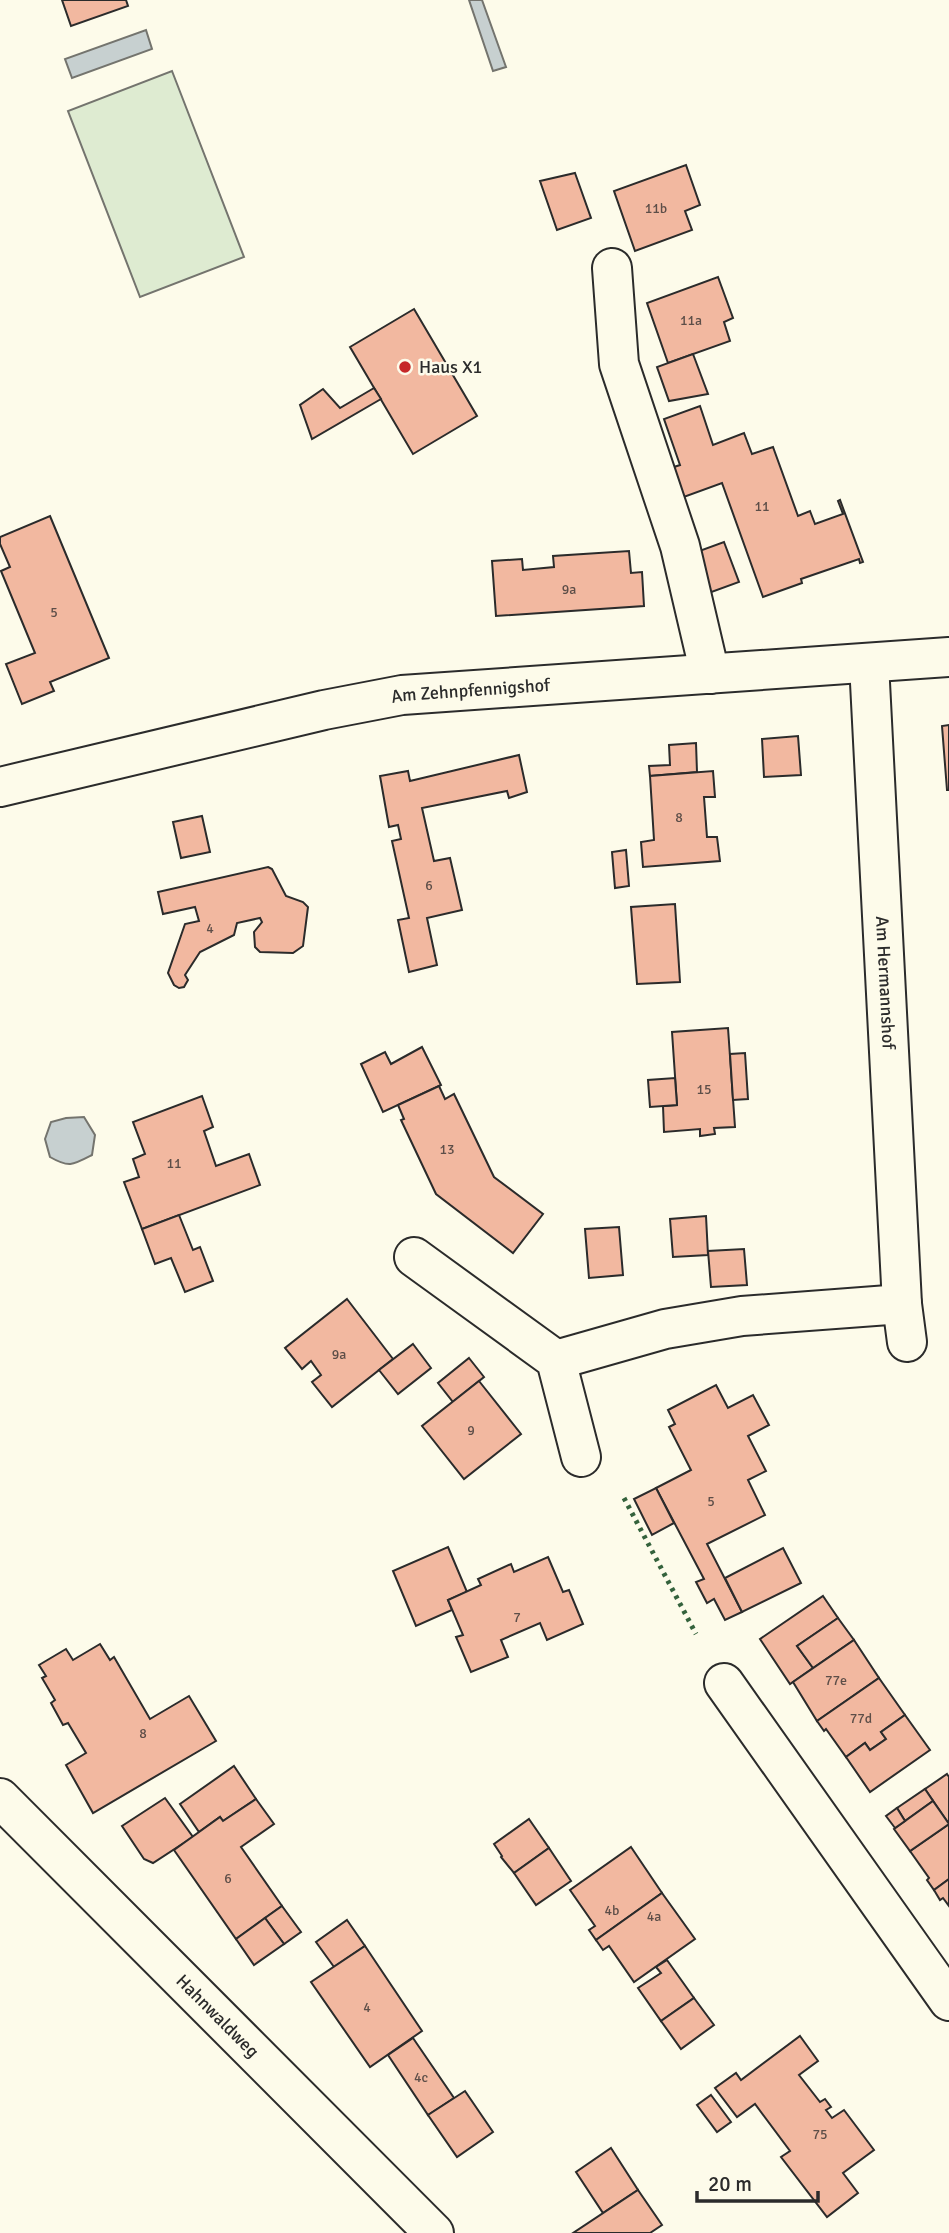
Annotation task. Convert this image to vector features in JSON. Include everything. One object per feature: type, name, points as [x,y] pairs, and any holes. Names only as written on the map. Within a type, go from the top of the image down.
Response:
[{"type":"street","points":[[612,268],[619,364],[680,546],[710,674]]},
{"type":"street","name":"Am Zehnpfennigshof","points":[[0,787],[324,710],[402,695],[949,657]]},
{"type":"street","name":"Am Hermannshof","points":[[869,663],[902,1304],[907,1342]]},
{"type":"street","points":[[414,1257],[556,1360],[582,1457]]},
{"type":"street","points":[[556,1360],[665,1329],[742,1316],[902,1304]]},
{"type":"street","points":[[724,1683],[949,2001]]},
{"type":"street","name":"Hahnwaldweg","points":[[0,1798],[433,2233]]},
{"type":"green space","points":[[172,71],[244,257],[140,297],[68,111]]},
{"type":"shaded area","points":[[469,0],[482,0],[506,67],[493,71]]},
{"type":"shaded area","points":[[146,30],[152,49],[72,78],[65,59]]},
{"type":"shaded area","points":[[84,1117],[95,1135],[92,1155],[71,1164],[50,1157],[45,1139],[51,1122]]},
{"type":"building","points":[[62,0],[126,0],[128,6],[71,26]]},
{"type":"building","points":[[686,165],[700,205],[685,211],[692,230],[635,251],[614,191]]},
{"type":"building","points":[[575,173],[591,218],[557,230],[540,181]]},
{"type":"building","points":[[718,277],[733,318],[724,322],[730,341],[668,363],[647,303]]},
{"type":"building","name":"Haus X1","points":[[414,309],[477,416],[413,454],[350,347]]},
{"type":"building","points":[[693,354],[708,394],[669,401],[657,367]]},
{"type":"building","points":[[374,388],[381,399],[312,439],[300,405],[323,389],[340,408]]},
{"type":"building","points":[[700,406],[713,445],[744,433],[752,454],[773,447],[798,516],[810,511],[815,524],[843,514],[838,501],[840,500],[863,562],[860,563],[859,559],[801,579],[802,583],[763,597],[722,483],[681,498],[671,468],[680,465],[664,419]]},
{"type":"building","points":[[50,516],[109,658],[50,682],[54,691],[22,704],[6,664],[35,653],[1,571],[10,567],[0,544],[0,537]]},
{"type":"building","points":[[724,542],[739,582],[706,594],[691,554]]},
{"type":"building","points":[[629,551],[631,573],[642,572],[644,606],[496,616],[492,561],[522,559],[523,570],[554,567],[553,556]]},
{"type":"building","points":[[949,725],[949,790],[947,790],[942,726]]},
{"type":"building","points":[[798,736],[801,775],[764,777],[762,739]]},
{"type":"building","points":[[696,743],[697,772],[650,776],[649,766],[670,765],[669,745]]},
{"type":"building","points":[[519,755],[527,792],[509,798],[507,791],[422,808],[434,861],[450,858],[462,910],[427,918],[437,965],[409,972],[398,920],[409,918],[392,841],[401,839],[398,825],[389,827],[380,776],[408,771],[410,781]]},
{"type":"building","points":[[713,771],[715,797],[704,797],[707,837],[717,837],[720,861],[643,867],[641,842],[654,840],[650,776]]},
{"type":"building","points":[[202,816],[210,852],[181,858],[173,822]]},
{"type":"building","points":[[626,850],[629,886],[615,888],[612,852]]},
{"type":"building","points":[[268,867],[272,869],[286,896],[303,902],[308,907],[303,946],[293,953],[260,952],[255,947],[254,932],[262,922],[260,918],[237,923],[234,935],[200,952],[185,975],[188,980],[184,987],[174,985],[168,973],[185,924],[199,921],[195,907],[163,914],[158,892]]},
{"type":"building","points":[[675,904],[680,982],[637,984],[631,907]]},
{"type":"building","points":[[728,1028],[735,1127],[714,1128],[715,1134],[700,1136],[700,1129],[664,1132],[663,1106],[677,1105],[672,1032]]},
{"type":"building","points":[[422,1047],[441,1085],[383,1112],[361,1064],[385,1052],[391,1064]]},
{"type":"building","points":[[745,1053],[748,1099],[733,1100],[730,1054]]},
{"type":"building","points":[[675,1078],[677,1105],[650,1107],[648,1080]]},
{"type":"building","points":[[439,1086],[445,1099],[454,1094],[494,1177],[543,1214],[513,1253],[436,1194],[401,1120],[404,1119],[398,1105]]},
{"type":"building","points":[[202,1096],[213,1127],[204,1131],[216,1166],[249,1154],[260,1185],[142,1229],[124,1182],[139,1177],[133,1159],[145,1154],[133,1122]]},
{"type":"building","points":[[179,1215],[193,1250],[200,1247],[213,1281],[185,1292],[171,1258],[155,1264],[142,1229]]},
{"type":"building","points":[[706,1216],[708,1255],[673,1257],[670,1219]]},
{"type":"building","points":[[619,1227],[623,1275],[589,1278],[585,1229]]},
{"type":"building","points":[[744,1249],[747,1285],[711,1287],[708,1251]]},
{"type":"building","points":[[347,1299],[393,1359],[332,1407],[312,1382],[321,1375],[311,1361],[302,1369],[285,1348]]},
{"type":"building","points":[[413,1344],[431,1368],[398,1394],[379,1370]]},
{"type":"building","points":[[469,1358],[484,1377],[453,1402],[438,1383]]},
{"type":"building","points":[[479,1381],[521,1434],[464,1479],[422,1426]]},
{"type":"building","points":[[716,1385],[728,1408],[753,1395],[769,1425],[748,1436],[766,1471],[748,1480],[765,1515],[707,1544],[742,1612],[725,1620],[714,1599],[707,1603],[696,1582],[704,1579],[656,1488],[691,1470],[669,1427],[675,1424],[668,1410]]},
{"type":"building","points":[[656,1488],[674,1523],[652,1535],[634,1499]]},
{"type":"building","points":[[448,1547],[467,1592],[448,1600],[452,1610],[416,1626],[393,1571]]},
{"type":"building","points":[[783,1548],[801,1583],[742,1612],[725,1578]]},
{"type":"building","points":[[548,1557],[563,1592],[569,1590],[583,1624],[547,1640],[540,1623],[501,1640],[508,1657],[471,1672],[456,1637],[463,1635],[448,1600],[481,1585],[478,1579],[511,1564],[514,1572]]},
{"type":"building","points":[[823,1596],[838,1618],[797,1646],[813,1668],[790,1684],[760,1639]]},
{"type":"building","points":[[838,1618],[854,1640],[813,1668],[797,1646]]},
{"type":"building","points":[[854,1640],[879,1678],[817,1721],[793,1682]]},
{"type":"building","points":[[100,1644],[110,1660],[114,1657],[150,1719],[189,1696],[216,1741],[93,1813],[66,1765],[86,1753],[68,1723],[63,1725],[51,1703],[55,1700],[42,1678],[46,1676],[39,1665],[66,1649],[73,1660]]},
{"type":"building","points":[[879,1678],[905,1715],[881,1732],[886,1739],[870,1750],[865,1743],[846,1757],[817,1721]]},
{"type":"building","points":[[905,1715],[930,1750],[870,1792],[846,1757],[865,1743],[870,1750],[886,1739],[881,1732]]},
{"type":"building","points":[[234,1766],[256,1799],[223,1821],[220,1817],[199,1832],[180,1804]]},
{"type":"building","points":[[947,1774],[949,1777],[949,1824],[925,1789]]},
{"type":"building","points":[[925,1789],[933,1801],[905,1821],[897,1808]]},
{"type":"building","points":[[165,1798],[193,1837],[153,1863],[144,1859],[122,1826]]},
{"type":"building","points":[[256,1799],[274,1824],[241,1847],[282,1906],[236,1939],[174,1850],[220,1817],[223,1821]]},
{"type":"building","points":[[933,1801],[949,1824],[910,1851],[894,1829]]},
{"type":"building","points":[[897,1808],[905,1821],[895,1828],[886,1816]]},
{"type":"building","points":[[529,1819],[549,1848],[514,1873],[494,1844]]},
{"type":"building","points":[[949,1824],[949,1879],[934,1890],[910,1851]]},
{"type":"building","points":[[631,1847],[662,1893],[596,1940],[589,1930],[595,1926],[570,1890]]},
{"type":"building","points":[[549,1848],[571,1881],[536,1905],[514,1873]]},
{"type":"building","points":[[949,1879],[949,1906],[943,1898],[940,1900],[934,1890]]},
{"type":"building","points":[[662,1893],[695,1939],[634,1982],[609,1946],[603,1950],[596,1940]]},
{"type":"building","points":[[282,1906],[301,1932],[284,1944],[265,1918]]},
{"type":"building","points":[[265,1918],[284,1944],[254,1965],[236,1939]]},
{"type":"building","points":[[347,1920],[365,1946],[334,1967],[316,1942]]},
{"type":"building","points":[[365,1946],[422,2031],[370,2067],[311,1982]]},
{"type":"building","points":[[667,1960],[694,1998],[661,2021],[638,1988],[661,1973],[656,1967]]},
{"type":"building","points":[[694,1998],[714,2025],[681,2049],[661,2021]]},
{"type":"building","points":[[800,2036],[818,2061],[799,2075],[820,2102],[825,2099],[831,2107],[826,2110],[832,2118],[844,2110],[874,2150],[843,2173],[858,2193],[827,2217],[781,2157],[790,2151],[755,2104],[737,2117],[715,2088],[736,2073],[741,2080]]},
{"type":"building","points":[[413,2038],[454,2098],[428,2115],[388,2055]]},
{"type":"building","points":[[465,2091],[493,2132],[457,2157],[428,2115]]},
{"type":"building","points":[[711,2095],[731,2122],[717,2132],[697,2105]]},
{"type":"building","points":[[611,2148],[638,2190],[603,2213],[576,2172]]},
{"type":"building","points":[[638,2190],[662,2225],[650,2233],[573,2233]]},
{"type":"hedge","points":[[624,1498],[696,1634]]},
{"type":"place","name":"Haus X1","points":[[405,367]]}]
